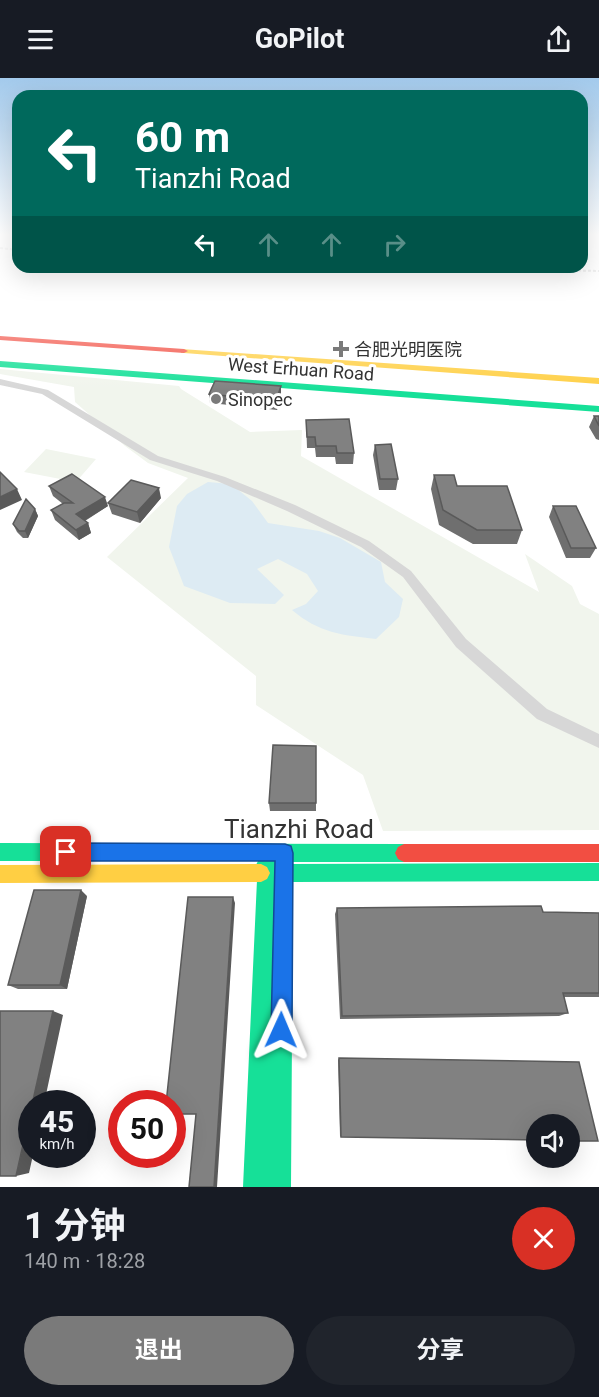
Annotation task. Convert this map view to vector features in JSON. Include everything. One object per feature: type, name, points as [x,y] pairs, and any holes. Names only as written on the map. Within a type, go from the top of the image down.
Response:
[{"type":"main road","name":"West Erhuan Road","points":[[0,338],[599,381]]},
{"type":"main road","name":"West Erhuan Road","points":[[0,346],[599,388]]},
{"type":"main road","name":"West Erhuan Road","points":[[0,355],[599,398]]},
{"type":"main road","name":"West Erhuan Road","points":[[0,364],[599,409]]},
{"type":"main road","name":"Tianzhi Road","points":[[0,852],[599,853]]},
{"type":"main road","points":[[255,1187],[267,853]]},
{"type":"main road","points":[[279,1187],[285,853]]},
{"type":"main road","name":"Tianzhi Road","points":[[0,874],[599,872]]},
{"type":"street","points":[[0,382],[45,392],[154,458],[221,479],[281,504],[364,544],[407,574],[461,643],[542,714],[599,741]]},
{"type":"shaded area","points":[[0,369],[179,386],[250,432],[302,430],[301,456],[539,592],[525,554],[572,586],[580,604],[599,614],[599,830],[383,831],[363,775],[256,705],[256,676],[107,557],[188,478],[148,463],[125,446],[75,402],[74,387],[0,374]]},
{"type":"shaded area","points":[[46,449],[96,459],[76,482],[24,472]]},
{"type":"shaded area","points":[[208,482],[231,484],[252,501],[268,523],[319,531],[340,538],[381,562],[385,582],[403,599],[399,617],[376,639],[331,632],[312,624],[292,610],[306,604],[318,591],[307,574],[278,559],[257,569],[284,595],[275,604],[230,603],[184,586],[169,547],[177,506],[187,494]]},
{"type":"building","points":[[215,381],[281,386],[276,401],[209,394]]},
{"type":"building","points":[[594,416],[599,416],[599,426]]},
{"type":"building","points":[[349,419],[354,453],[337,453],[336,446],[316,446],[315,437],[307,437],[306,420]]},
{"type":"building","points":[[391,444],[398,479],[380,479],[375,445]]},
{"type":"building","points":[[0,472],[17,489],[0,497]]},
{"type":"building","points":[[72,474],[105,497],[76,514],[88,523],[76,530],[51,510],[64,503],[73,503],[49,486]]},
{"type":"building","points":[[434,475],[454,475],[457,486],[507,486],[522,530],[477,530],[443,510]]},
{"type":"building","points":[[131,480],[159,488],[137,512],[108,503]]},
{"type":"building","points":[[26,499],[35,509],[25,531],[19,531],[13,524]]},
{"type":"building","points":[[553,506],[576,506],[596,548],[571,548]]},
{"type":"building","points":[[273,745],[316,746],[316,803],[269,803]]},
{"type":"building","points":[[34,890],[81,890],[60,985],[8,985]]},
{"type":"building","points":[[188,897],[233,897],[214,1187],[189,1187],[196,1114],[186,1114],[186,1090],[167,1090]]},
{"type":"building","points":[[541,906],[543,912],[599,913],[599,993],[563,993],[568,1013],[342,1016],[337,908]]},
{"type":"building","points":[[0,1011],[53,1011],[35,1090],[18,1090],[16,1176],[0,1176]]},
{"type":"building","points":[[339,1058],[579,1062],[598,1141],[580,1141],[580,1114],[526,1114],[526,1140],[341,1137]]},
{"type":"traffic: fast","points":[[0,364],[599,409]]},
{"type":"traffic: fast","points":[[0,852],[404,853]]},
{"type":"traffic: fast","points":[[279,1187],[284,860]]},
{"type":"traffic: fast","points":[[255,1187],[267,861]]},
{"type":"traffic: fast","points":[[261,873],[599,872]]},
{"type":"traffic: slow","points":[[184,351],[599,381]]},
{"type":"traffic: slow","points":[[0,874],[261,873]]},
{"type":"traffic: jam","points":[[0,338],[184,351]]},
{"type":"traffic: jam","points":[[404,853],[599,853]]},
{"type":"place","name":"合肥光明医院","points":[[341,349]]},
{"type":"place","name":"Sinopec","points":[[216,399]]},
{"type":"route","points":[[66,852],[285,853],[281,1030]]}]
